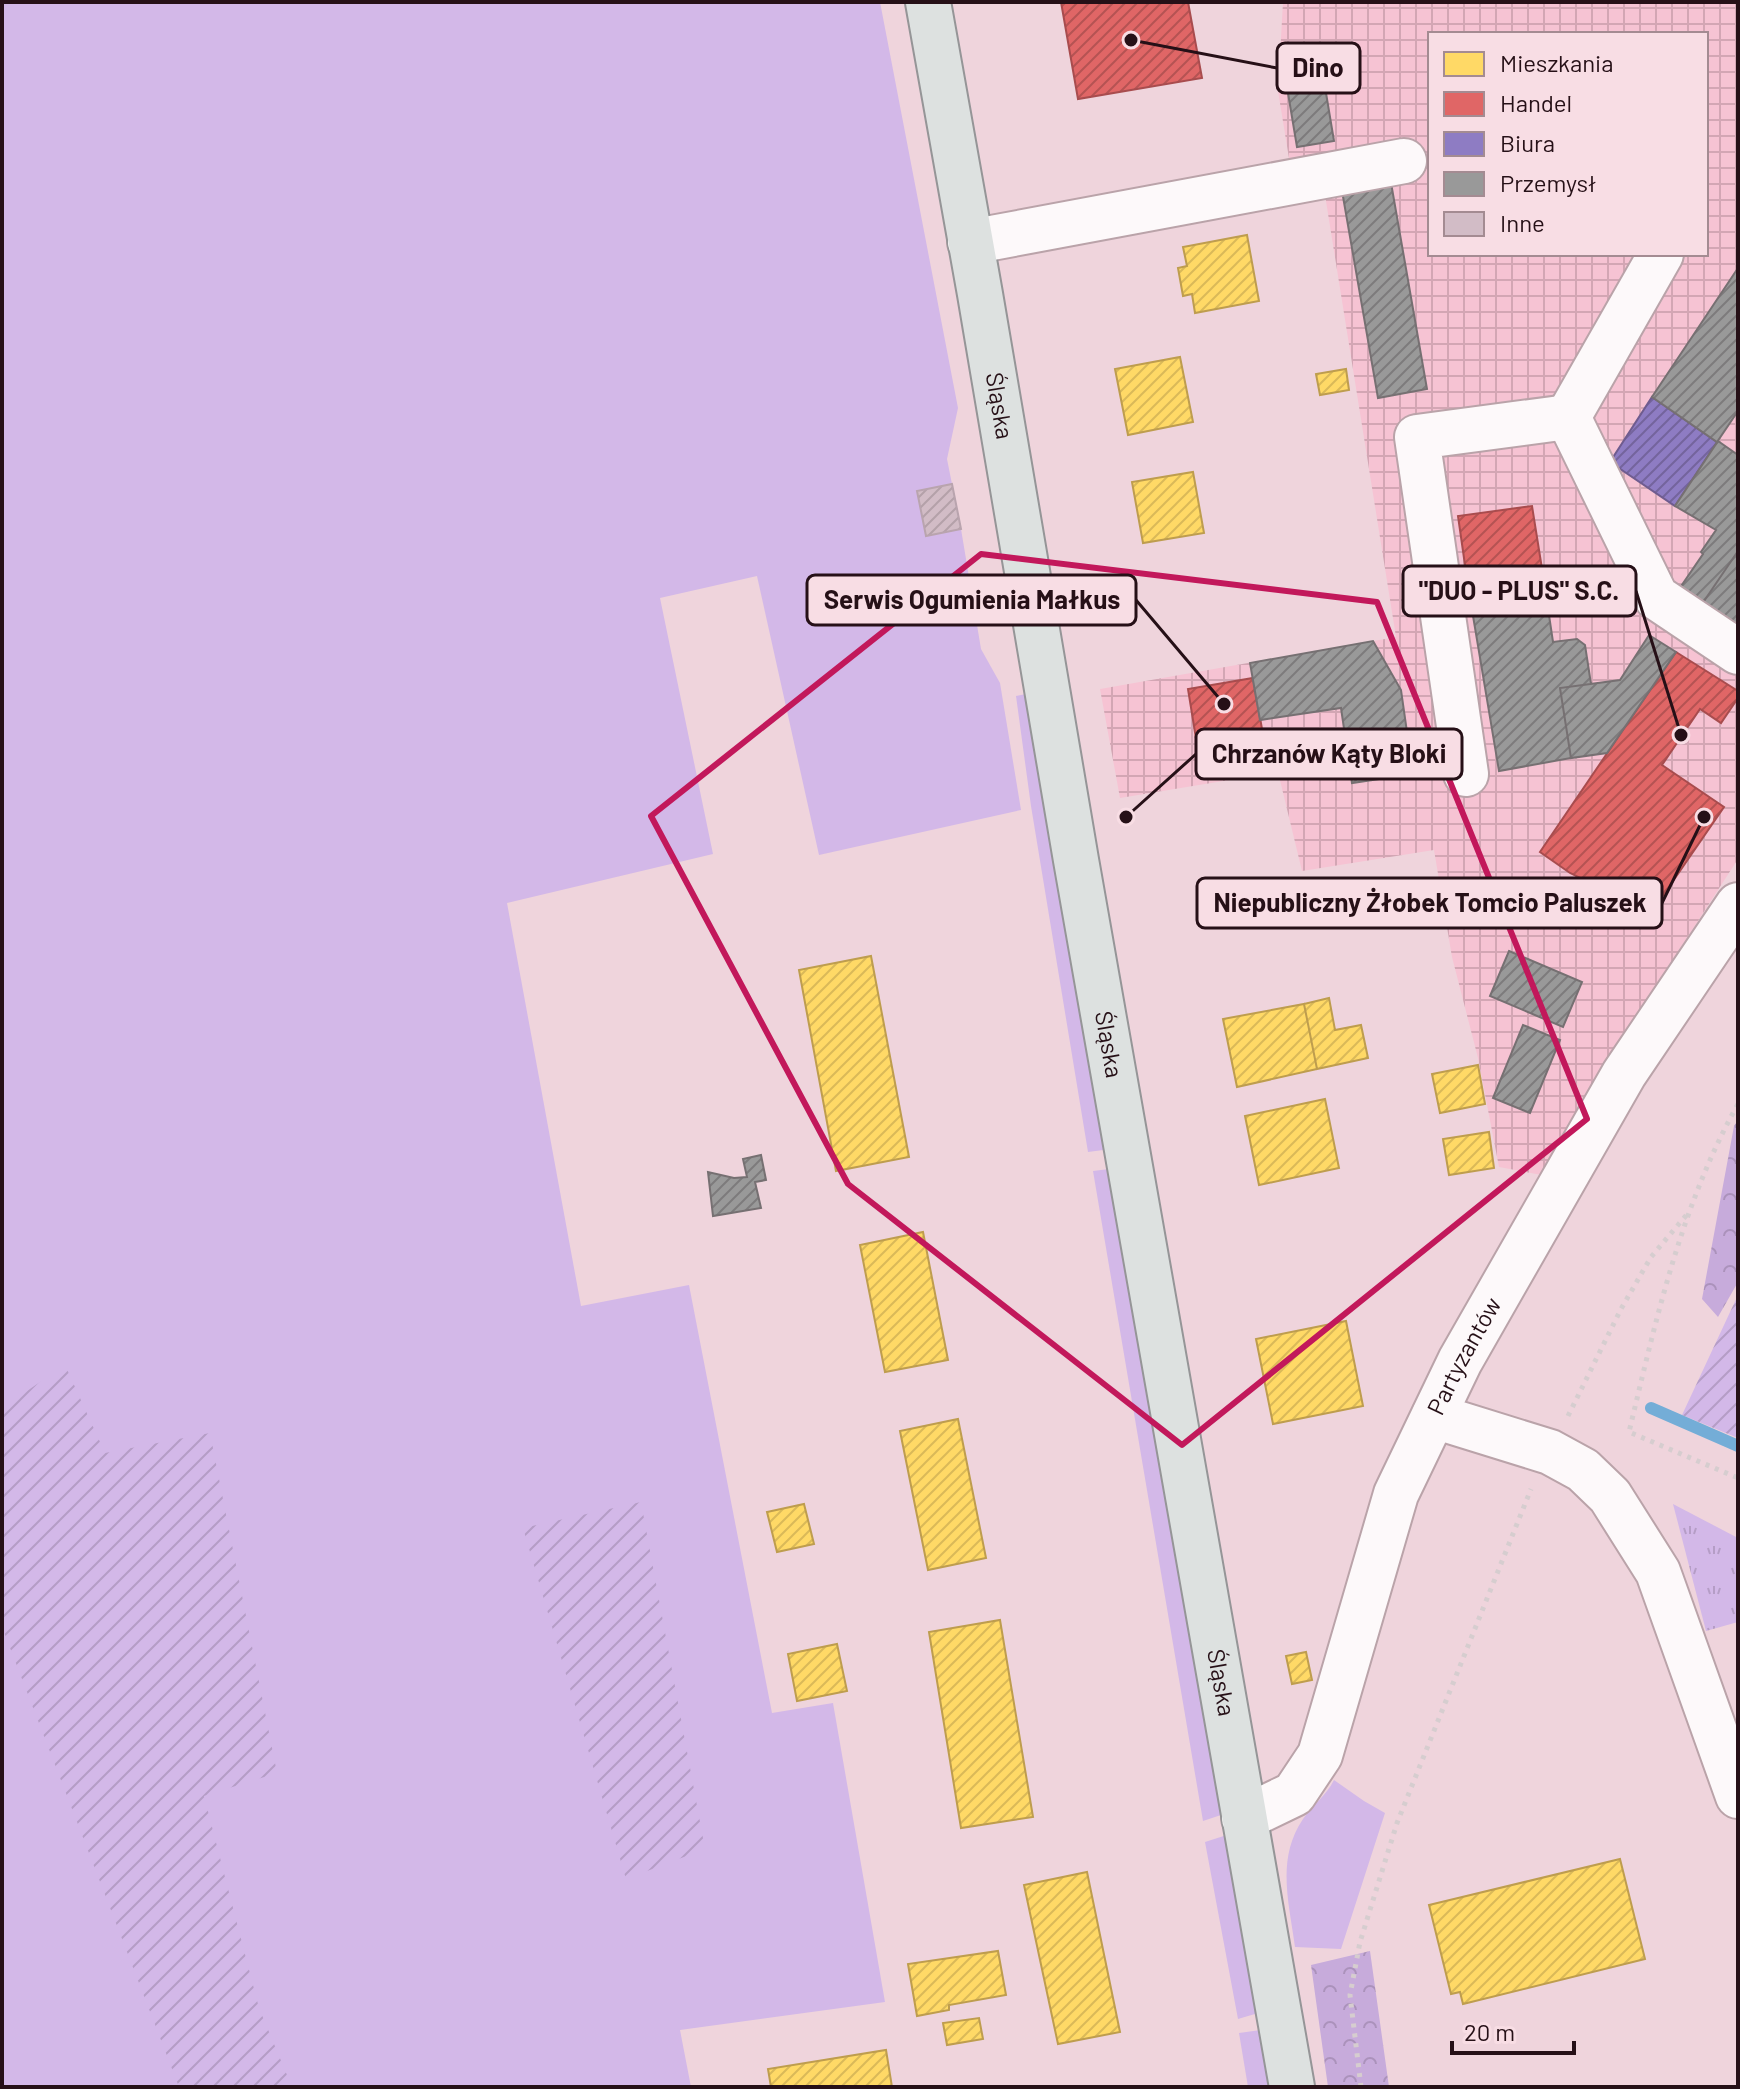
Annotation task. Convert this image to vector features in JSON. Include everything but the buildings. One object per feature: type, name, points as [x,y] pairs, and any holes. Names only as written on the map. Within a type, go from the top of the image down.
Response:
[{"type":"main road","name":"Śląska","points":[[928,2],[1292,2087]]},
{"type":"street","points":[[970,242],[1404,161]]},
{"type":"street","points":[[1568,417],[1660,256]]},
{"type":"street","points":[[1568,417],[1656,597],[1738,652]]},
{"type":"street","points":[[1466,774],[1417,437],[1568,417]]},
{"type":"street","name":"Partyzantów","points":[[1244,1818],[1294,1794],[1320,1755],[1396,1494],[1460,1361],[1624,1074],[1738,905]]},
{"type":"street","points":[[1434,1416],[1550,1452],[1583,1470],[1610,1496],[1658,1572],[1738,1796]]},
{"type":"path","points":[[1738,1104],[1689,1212],[1658,1309],[1629,1432],[1738,1478]]},
{"type":"path","points":[[1361,2087],[1350,1995],[1360,1942],[1397,1823],[1525,1502],[1621,1309],[1651,1257],[1689,1212]]},
{"type":"highlighted area","points":[[981,554],[1377,602],[1587,1119],[1182,1445],[848,1184],[651,816]]},
{"type":"shaded area","points":[[1283,2],[1738,2],[1738,859],[1638,1014],[1547,1176],[1499,1167],[1478,1058],[1452,957],[1434,850],[1302,871],[1278,772],[1120,798],[1100,689],[1396,637],[1325,195],[1296,201],[1278,91]]},
{"type":"green space","points":[[2,2],[880,2],[958,408],[947,459],[952,484],[917,491],[926,536],[961,529],[981,649],[1000,683],[1021,810],[819,855],[757,576],[660,598],[713,854],[507,903],[581,1306],[689,1285],[772,1713],[833,1703],[885,2002],[680,2030],[691,2087],[2,2087]]},
{"type":"green space","points":[[1031,693],[1111,1149],[1088,1152],[1016,696]]},
{"type":"green space","points":[[1738,1120],[1738,1282],[1718,1317],[1702,1299],[1734,1126]]},
{"type":"green space","points":[[1117,1168],[1227,1813],[1203,1821],[1093,1171]]},
{"type":"green space","points":[[1738,1295],[1738,1438],[1682,1415]]},
{"type":"green space","points":[[65,1365],[105,1453],[210,1433],[277,1773],[204,1796],[259,2008],[292,2087],[179,2087],[2,1627],[2,1408]]},
{"type":"green space","points":[[641,1502],[705,1849],[626,1879],[523,1528]]},
{"type":"green space","points":[[1673,1504],[1738,1538],[1738,1622],[1706,1631]]},
{"type":"green space","points":[[1334,1780],[1385,1813],[1341,1949],[1295,1947],[1287,1881],[1290,1850],[1303,1819]]},
{"type":"green space","points":[[1233,1833],[1265,2011],[1238,2019],[1205,1842]]},
{"type":"green space","points":[[1370,1951],[1389,2087],[1328,2087],[1311,1965]]},
{"type":"green space","points":[[1268,2029],[1277,2087],[1248,2087],[1239,2033]]},
{"type":"waterway","points":[[1651,1408],[1738,1446]]},
{"type":"place","name":"Dino","points":[[1131,40]]},
{"type":"place","name":"Serwis Ogumienia Małkus","points":[[1224,704]]},
{"type":"place","name":"\"DUO - PLUS\" S.C.","points":[[1681,735]]},
{"type":"place","name":"Chrzanów Kąty Bloki","points":[[1126,817]]},
{"type":"place","name":"Niepubliczny Żłobek Tomcio Paluszek","points":[[1704,817]]}]
